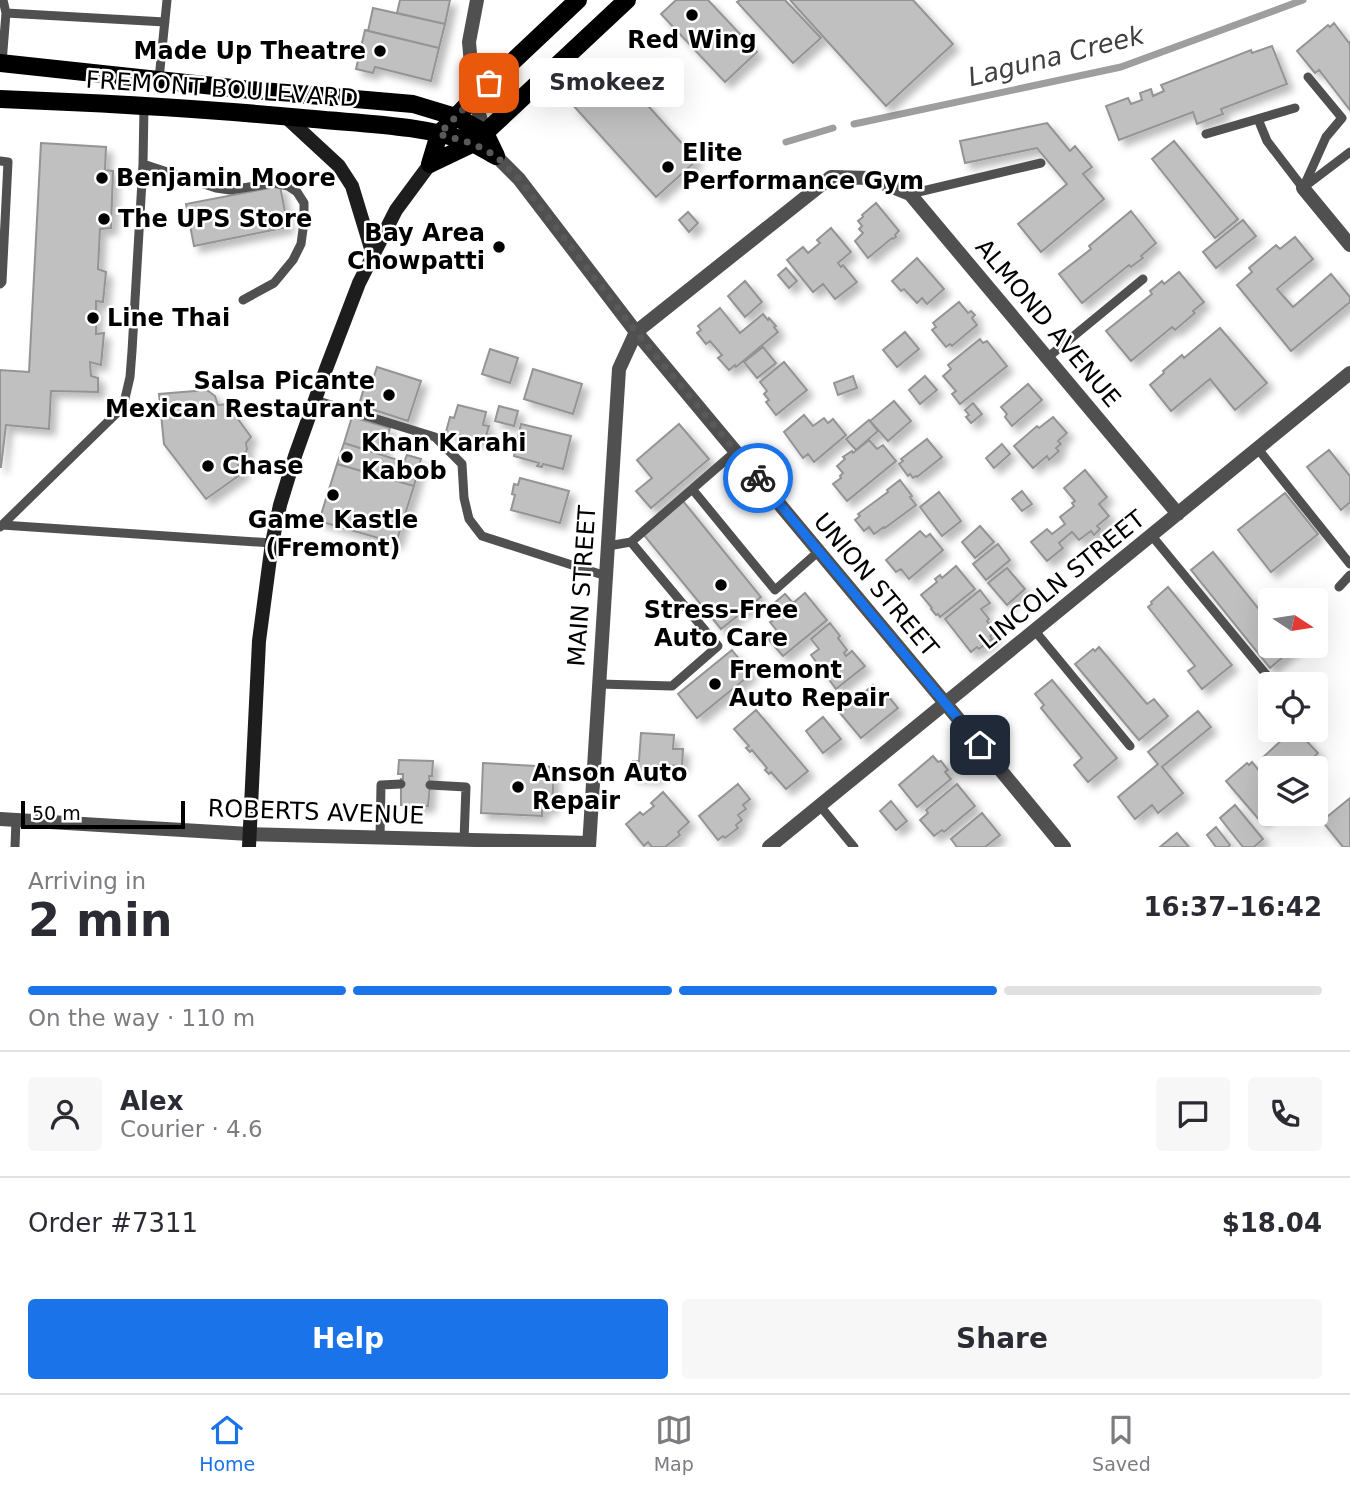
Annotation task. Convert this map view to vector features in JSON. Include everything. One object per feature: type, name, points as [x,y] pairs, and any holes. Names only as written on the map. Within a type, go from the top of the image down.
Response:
[{"type":"main road","points":[[249,841],[259,641],[272,543],[295,456],[344,321],[396,210],[430,164],[439,134],[578,0]]},
{"type":"main road","points":[[430,164],[479,138],[627,0]]},
{"type":"main road","name":"FREMONT BOULEVARD","points":[[1,63],[261,91],[413,104],[456,117],[479,138]]},
{"type":"main road","name":"FREMONT BOULEVARD","points":[[0,99],[50,100],[286,117],[398,127],[479,138]]},
{"type":"main road","points":[[286,117],[339,166],[352,186],[373,255]]},
{"type":"main road","points":[[479,138],[496,156]]},
{"type":"street","points":[[477,0],[469,42],[479,138]]},
{"type":"street","name":"UNION STREET","points":[[496,156],[519,179],[636,332],[1064,847]]},
{"type":"street","name":"ALMOND AVENUE","points":[[636,332],[831,177],[870,178],[910,194],[1178,514]]},
{"type":"street","points":[[1303,188],[1350,245]]},
{"type":"street","name":"MAIN STREET","points":[[589,845],[619,369],[636,332]]},
{"type":"street","name":"LINCOLN STREET","points":[[769,847],[1350,373]]},
{"type":"street","name":"ROBERTS AVENUE","points":[[0,819],[249,841],[380,838],[464,840],[489,844],[589,845]]},
{"type":"lane","points":[[1,63],[6,13],[3,0]]},
{"type":"lane","points":[[159,79],[167,0]]},
{"type":"lane","points":[[6,13],[164,22]]},
{"type":"lane","points":[[1303,188],[1326,137],[1342,118],[1308,77]]},
{"type":"lane","points":[[1,526],[123,407],[130,377],[144,106]]},
{"type":"lane","points":[[1206,134],[1294,108]]},
{"type":"lane","points":[[1258,119],[1267,141],[1303,188]]},
{"type":"lane","points":[[1303,188],[1350,152]]},
{"type":"lane","points":[[0,161],[8,162],[0,284]]},
{"type":"lane","points":[[910,194],[1041,163]]},
{"type":"lane","points":[[143,164],[216,188],[230,190],[274,183],[288,186],[297,192],[304,203],[301,244],[293,260],[274,283],[243,300]]},
{"type":"lane","points":[[1047,358],[1143,279]]},
{"type":"lane","points":[[315,400],[435,437],[462,464],[464,498],[469,519],[482,536],[606,576]]},
{"type":"lane","points":[[1258,449],[1350,564]]},
{"type":"lane","points":[[608,546],[631,542],[736,452]]},
{"type":"lane","points":[[693,490],[775,590],[819,551]]},
{"type":"lane","points":[[1,526],[272,543]]},
{"type":"lane","points":[[1152,536],[1264,672]]},
{"type":"lane","points":[[599,684],[672,686],[718,646],[631,542]]},
{"type":"lane","points":[[1339,587],[1350,575]]},
{"type":"lane","points":[[1035,631],[1130,746]]},
{"type":"lane","points":[[380,838],[381,785],[401,784]]},
{"type":"lane","points":[[430,785],[466,787],[464,840]]},
{"type":"lane","points":[[820,806],[854,847]]},
{"type":"lane","points":[[15,847],[16,820]]},
{"type":"building","points":[[400,0],[450,0],[445,24],[397,13]]},
{"type":"building","points":[[676,0],[708,0],[757,52],[725,82],[661,14]]},
{"type":"building","points":[[785,0],[821,38],[793,63],[737,2]]},
{"type":"building","points":[[790,0],[913,0],[953,44],[886,106]]},
{"type":"building","points":[[373,8],[445,24],[439,48],[368,31]]},
{"type":"building","points":[[1334,23],[1350,42],[1350,110],[1319,70],[1315,73],[1297,51]]},
{"type":"building","points":[[365,30],[439,48],[431,81],[375,67],[373,73],[356,69]]},
{"type":"building","points":[[1272,46],[1287,84],[1221,109],[1223,114],[1197,124],[1193,112],[1119,140],[1106,106],[1128,98],[1131,104],[1142,100],[1140,93],[1151,89],[1153,96],[1164,91],[1161,85],[1251,50],[1252,53]]},
{"type":"building","points":[[613,67],[697,160],[656,197],[572,104]]},
{"type":"building","points":[[1047,123],[1070,151],[1075,146],[1092,167],[1083,174],[1104,199],[1041,252],[1018,224],[1067,184],[1037,148],[965,163],[960,141]]},
{"type":"building","points":[[1174,141],[1238,219],[1215,238],[1152,159]]},
{"type":"building","points":[[41,143],[106,147],[105,170],[113,171],[111,228],[100,229],[98,269],[106,272],[103,302],[96,301],[96,334],[104,333],[101,365],[90,362],[91,376],[98,378],[98,392],[51,391],[49,429],[6,425],[0,467],[0,370],[29,372]]},
{"type":"building","points":[[280,186],[288,227],[194,246],[186,204]]},
{"type":"building","points":[[876,203],[899,231],[896,237],[868,258],[855,241],[863,233],[859,229],[862,226],[858,221]]},
{"type":"building","points":[[1131,211],[1156,243],[1141,256],[1143,258],[1131,267],[1129,265],[1082,303],[1059,274],[1091,249],[1089,246]]},
{"type":"building","points":[[688,212],[698,223],[689,232],[679,220]]},
{"type":"building","points":[[1243,220],[1256,236],[1216,268],[1203,252]]},
{"type":"building","points":[[831,228],[851,252],[838,263],[841,267],[843,265],[857,282],[835,299],[823,284],[813,292],[787,260],[803,247],[808,253],[820,243],[817,240]]},
{"type":"building","points":[[1295,237],[1313,259],[1277,289],[1293,307],[1331,274],[1350,297],[1350,302],[1291,351],[1237,285],[1252,272],[1249,268],[1276,245],[1280,249]]},
{"type":"building","points":[[917,258],[944,289],[927,304],[922,298],[917,303],[892,281]]},
{"type":"building","points":[[786,268],[797,281],[789,288],[778,275]]},
{"type":"building","points":[[1179,272],[1204,302],[1175,330],[1172,327],[1131,361],[1106,331],[1152,294],[1150,291],[1162,281],[1164,284]]},
{"type":"building","points":[[745,281],[762,302],[745,317],[728,296]]},
{"type":"building","points":[[959,302],[968,313],[971,311],[975,315],[972,318],[977,325],[952,346],[950,344],[946,347],[932,330],[936,327],[933,323]]},
{"type":"building","points":[[720,308],[740,333],[763,314],[776,326],[774,327],[778,332],[729,370],[718,358],[722,355],[710,341],[706,344],[697,333],[701,330],[698,326]]},
{"type":"building","points":[[1220,328],[1267,383],[1235,410],[1210,379],[1171,411],[1150,385],[1182,355],[1184,358]]},
{"type":"building","points":[[905,332],[919,349],[897,367],[883,350]]},
{"type":"building","points":[[980,339],[983,343],[987,341],[1007,366],[960,404],[952,394],[956,391],[943,376],[951,369],[948,365]]},
{"type":"building","points":[[763,347],[776,363],[757,378],[744,362]]},
{"type":"building","points":[[490,349],[518,358],[510,383],[482,374]]},
{"type":"building","points":[[784,362],[807,390],[776,415],[766,402],[769,400],[764,394],[767,391],[760,382]]},
{"type":"building","name":"Salsa Picante Mexican Restaurant","points":[[377,367],[421,381],[408,421],[359,405],[365,384],[371,385]]},
{"type":"building","points":[[533,369],[582,384],[573,414],[524,399]]},
{"type":"building","points":[[853,376],[857,388],[838,395],[834,383]]},
{"type":"building","points":[[925,376],[937,390],[920,404],[909,390]]},
{"type":"building","points":[[1028,384],[1042,400],[1012,426],[1001,407]]},
{"type":"building","points":[[207,390],[215,396],[218,405],[227,404],[251,437],[246,443],[243,461],[238,465],[244,472],[206,499],[164,444],[159,394]]},
{"type":"building","points":[[894,401],[911,421],[888,441],[870,421]]},
{"type":"building","points":[[973,403],[982,414],[971,423],[965,410]]},
{"type":"building","points":[[458,405],[486,412],[483,425],[489,426],[484,442],[446,432],[450,417],[454,418]]},
{"type":"building","points":[[499,406],[518,411],[514,426],[495,421]]},
{"type":"building","points":[[804,415],[813,426],[824,418],[828,423],[833,419],[846,435],[814,462],[808,454],[803,458],[784,432]]},
{"type":"building","points":[[352,417],[390,428],[382,455],[344,443]]},
{"type":"building","points":[[1053,417],[1067,433],[1058,441],[1061,444],[1056,448],[1059,451],[1049,460],[1047,456],[1033,468],[1014,446],[1037,426],[1039,428]]},
{"type":"building","points":[[869,420],[878,431],[856,450],[846,439]]},
{"type":"building","points":[[521,424],[571,436],[563,469],[543,464],[542,467],[537,466],[539,463],[514,456]]},
{"type":"building","points":[[679,424],[709,459],[651,508],[636,491],[652,478],[637,460]]},
{"type":"building","points":[[927,439],[942,457],[917,477],[913,478],[910,474],[908,476],[899,464],[903,461],[901,459]]},
{"type":"building","points":[[869,440],[877,449],[883,445],[896,461],[847,501],[833,484],[843,473],[837,466],[845,459],[843,457],[852,451],[853,453]]},
{"type":"building","points":[[344,443],[404,462],[407,455],[421,459],[414,486],[337,464]]},
{"type":"building","points":[[1002,444],[1010,454],[994,468],[986,458]]},
{"type":"building","points":[[1329,450],[1350,476],[1350,502],[1341,510],[1307,467]]},
{"type":"building","points":[[337,464],[414,486],[396,543],[319,521]]},
{"type":"building","points":[[1085,470],[1107,497],[1099,504],[1109,516],[1097,526],[1100,529],[1094,535],[1091,531],[1079,540],[1072,532],[1059,543],[1063,548],[1047,561],[1031,542],[1047,529],[1052,534],[1065,524],[1060,517],[1074,506],[1072,503],[1075,501],[1064,488]]},
{"type":"building","points":[[520,478],[569,491],[560,523],[511,510],[515,495],[512,494],[514,484],[518,485]]},
{"type":"building","points":[[900,480],[916,505],[874,534],[869,527],[864,531],[855,520],[860,516],[858,514]]},
{"type":"building","points":[[1022,491],[1032,504],[1022,511],[1012,499]]},
{"type":"building","points":[[939,492],[961,521],[942,536],[920,507]]},
{"type":"building","points":[[1285,493],[1318,534],[1271,572],[1238,530]]},
{"type":"building","points":[[683,501],[761,597],[721,629],[643,534]]},
{"type":"building","points":[[980,526],[994,542],[975,558],[962,542]]},
{"type":"building","points":[[920,531],[926,537],[930,534],[943,550],[909,579],[901,569],[896,572],[886,560]]},
{"type":"building","points":[[998,544],[1010,560],[986,580],[973,564]]},
{"type":"building","points":[[1213,552],[1258,608],[1258,653],[1191,570]]},
{"type":"building","points":[[956,566],[975,589],[940,617],[921,595],[937,582],[935,579],[940,575],[942,578]]},
{"type":"building","points":[[1007,568],[1025,589],[1007,605],[988,583]]},
{"type":"building","points":[[1168,587],[1232,665],[1202,689],[1188,671],[1195,666],[1148,607]]},
{"type":"building","points":[[980,590],[990,603],[981,609],[996,632],[990,636],[992,639],[971,652],[945,619]]},
{"type":"building","points":[[805,593],[827,620],[783,656],[768,639],[777,631],[770,622],[774,620],[766,610],[785,594],[793,603]]},
{"type":"building","points":[[830,623],[847,650],[844,653],[846,656],[852,651],[865,666],[836,689],[811,655],[819,649],[811,639]]},
{"type":"building","points":[[1099,647],[1147,704],[1154,699],[1168,716],[1139,740],[1075,664]]},
{"type":"building","points":[[732,650],[751,674],[697,718],[678,694]]},
{"type":"building","points":[[1262,658],[1282,658],[1270,668]]},
{"type":"building","points":[[1052,680],[1117,758],[1088,782],[1074,765],[1082,758],[1041,708],[1044,705],[1035,694]]},
{"type":"building","points":[[873,685],[881,694],[884,691],[898,708],[861,738],[840,713]]},
{"type":"building","points":[[756,710],[808,771],[786,789],[771,772],[769,774],[765,770],[767,768],[752,750],[750,752],[746,748],[749,746],[734,729]]},
{"type":"building","points":[[1198,711],[1211,727],[1162,767],[1183,793],[1158,813],[1152,805],[1135,819],[1118,797],[1158,764],[1148,752]]},
{"type":"building","points":[[823,717],[841,739],[823,753],[806,731]]},
{"type":"building","points":[[641,733],[674,735],[673,749],[683,749],[682,766],[658,765],[657,778],[632,776],[633,761],[639,761]]},
{"type":"building","points":[[1280,742],[1307,742],[1318,753],[1315,756],[1264,756]]},
{"type":"building","points":[[933,756],[938,762],[941,761],[951,779],[917,807],[899,785]]},
{"type":"building","points":[[399,760],[433,761],[432,776],[429,776],[428,806],[401,805],[403,774],[398,774]]},
{"type":"building","points":[[1252,762],[1258,769],[1258,818],[1226,781],[1247,763],[1249,765]]},
{"type":"building","points":[[483,763],[554,767],[552,808],[542,808],[542,816],[481,813]]},
{"type":"building","points":[[738,784],[750,799],[743,805],[746,809],[738,815],[742,820],[736,825],[738,828],[718,840],[699,816]]},
{"type":"building","points":[[957,784],[975,806],[944,832],[942,830],[934,836],[920,820],[928,813],[926,810]]},
{"type":"building","points":[[663,792],[689,822],[678,832],[680,835],[665,847],[652,847],[648,842],[644,846],[626,824],[640,812],[643,815],[654,806],[651,803]]},
{"type":"building","points":[[1350,798],[1350,847],[1343,847],[1326,826],[1328,816]]},
{"type":"building","points":[[891,801],[907,821],[896,830],[880,811]]},
{"type":"building","points":[[1235,805],[1263,839],[1254,847],[1243,847],[1220,818]]},
{"type":"building","points":[[982,813],[1000,835],[985,847],[957,847],[951,839]]},
{"type":"building","points":[[1216,827],[1230,845],[1228,847],[1216,847],[1207,835]]},
{"type":"building","points":[[1177,833],[1189,847],[1160,847]]},
{"type":"waterway","name":"Laguna Creek","points":[[854,124],[1121,67],[1303,0]]},
{"type":"waterway","name":"Laguna Creek","points":[[786,142],[833,128]]},
{"type":"way so far","points":[[489,83],[439,134],[474,144],[496,156],[519,179],[636,332],[758,478]]},
{"type":"place","name":"Red Wing","points":[[692,15]]},
{"type":"place","name":"Made Up Theatre","points":[[380,51]]},
{"type":"place","name":"Smokeez","points":[[489,83]]},
{"type":"place","name":"Elite Performance Gym","points":[[668,167]]},
{"type":"place","name":"Benjamin Moore","points":[[102,178]]},
{"type":"place","name":"The UPS Store","points":[[104,219]]},
{"type":"place","name":"Bay Area Chowpatti","points":[[499,247]]},
{"type":"place","name":"Line Thai","points":[[93,318]]},
{"type":"place","name":"Salsa Picante Mexican Restaurant","points":[[389,395]]},
{"type":"place","name":"Khan Karahi Kabob","points":[[347,457]]},
{"type":"place","name":"Chase","points":[[208,466]]},
{"type":"place","name":"Game Kastle (Fremont)","points":[[333,495]]},
{"type":"place","name":"Stress-Free Auto Care","points":[[721,585]]},
{"type":"place","name":"Fremont Auto Repair","points":[[715,684]]},
{"type":"place","name":"Anson Auto Repair","points":[[518,787]]},
{"type":"route","points":[[758,478],[980,745]]}]
